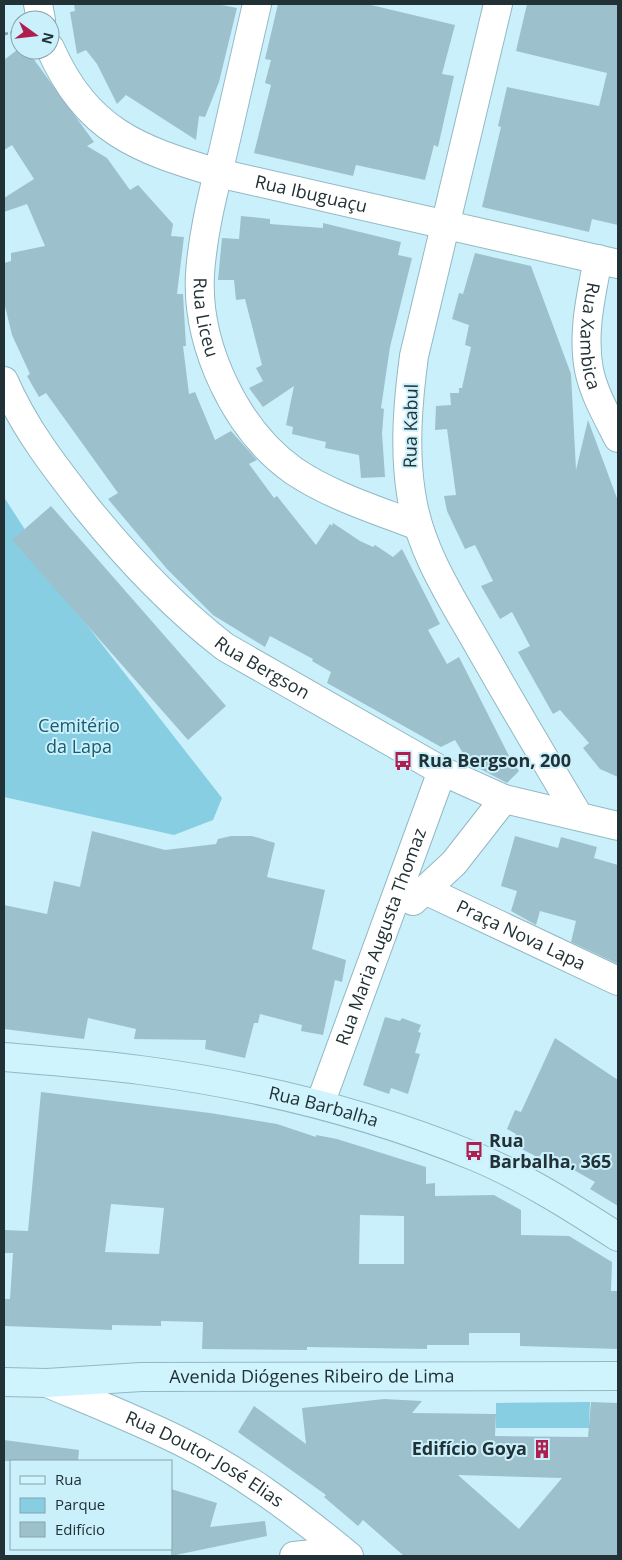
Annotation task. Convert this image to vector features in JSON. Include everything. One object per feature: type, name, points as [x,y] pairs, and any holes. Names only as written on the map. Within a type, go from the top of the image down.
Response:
[{"type":"main road","name":"Rua Barbalha","points":[[4,1057],[138,1069],[214,1081],[320,1104],[402,1129],[475,1157],[526,1181],[618,1237]]},
{"type":"main road","name":"Avenida Diógenes Ribeiro de Lima","points":[[4,1382],[47,1383],[141,1377],[618,1376]]},
{"type":"street","name":"Rua Liceu","points":[[257,4],[209,208],[200,276],[202,310],[208,339],[229,398],[246,424],[261,442],[294,471],[338,494],[418,526]]},
{"type":"street","name":"Rua Kabul","points":[[498,4],[414,356],[408,398],[407,446],[410,492],[418,526],[440,577],[578,816]]},
{"type":"street","name":"Rua Ibuguaçu","points":[[56,60],[69,84],[88,107],[122,137],[169,159],[218,173],[608,261]]},
{"type":"street","name":"Rua Xambica","points":[[608,261],[588,315],[587,353],[589,372],[596,392],[618,438]]},
{"type":"street","name":"Rua Bergson","points":[[4,381],[33,439],[127,558],[195,624],[225,647],[442,771],[504,798],[618,826]]},
{"type":"street","name":"Rua Maria Augusta Thomaz","points":[[320,1104],[442,771]]},
{"type":"street","points":[[384,927],[454,863],[504,798]]},
{"type":"street","name":"Praça Nova Lapa","points":[[425,890],[618,981]]},
{"type":"street","name":"Rua Doutor José Elias","points":[[47,1383],[189,1446],[287,1506],[346,1553]]},
{"type":"street","points":[[294,1556],[346,1553]]},
{"type":"green space","name":"Cemitério da Lapa","points":[[4,497],[83,620],[222,798],[213,820],[174,835],[4,797]]},
{"type":"green space","points":[[590,1402],[589,1428],[496,1428],[496,1403]]},
{"type":"building","points":[[74,4],[217,4],[237,8],[219,82],[205,117],[199,116],[196,140],[126,95],[117,104],[97,64],[86,50],[77,54],[70,12],[75,11]]},
{"type":"building","points":[[278,4],[367,4],[455,25],[442,74],[454,76],[438,147],[434,145],[425,180],[356,165],[353,176],[254,153],[271,85],[265,83],[271,60],[265,59]]},
{"type":"building","points":[[527,4],[618,4],[618,225],[592,219],[589,232],[482,207],[501,127],[498,126],[507,87],[599,106],[607,73],[516,51]]},
{"type":"building","points":[[10,55],[10,60],[34,60],[94,142],[87,146],[107,158],[130,190],[138,185],[173,224],[171,236],[184,237],[177,294],[183,294],[186,346],[183,346],[189,394],[195,392],[215,440],[231,431],[257,460],[249,464],[274,498],[277,496],[316,545],[330,524],[332,526],[333,523],[360,541],[373,547],[375,545],[393,557],[402,549],[440,624],[428,630],[447,664],[459,657],[509,756],[519,771],[507,783],[469,763],[455,740],[441,747],[327,683],[331,672],[312,661],[313,659],[270,636],[265,647],[213,615],[167,569],[108,499],[118,493],[46,393],[39,397],[27,376],[30,374],[12,335],[4,302],[4,263],[11,261],[11,253],[45,246],[27,204],[4,212],[4,198],[34,179],[12,145],[4,150],[4,60]]},
{"type":"building","points":[[241,216],[270,219],[270,224],[323,228],[323,223],[401,242],[398,255],[412,258],[390,347],[381,408],[384,409],[382,433],[385,477],[361,478],[359,455],[325,448],[326,442],[292,434],[293,427],[286,425],[294,386],[263,407],[249,388],[263,381],[256,368],[262,365],[245,299],[236,300],[234,280],[218,280],[222,238],[239,239]]},
{"type":"building","points":[[475,253],[531,266],[571,374],[576,470],[588,420],[618,501],[618,777],[600,769],[583,748],[589,743],[560,710],[553,714],[518,652],[530,646],[512,612],[500,619],[481,586],[493,581],[475,545],[465,549],[447,511],[444,496],[456,495],[447,429],[435,430],[436,406],[451,405],[450,393],[459,393],[459,388],[462,388],[471,347],[465,345],[469,325],[452,319],[459,293],[463,294]]},
{"type":"building","points":[[51,506],[226,706],[188,740],[12,540]]},
{"type":"building","points":[[92,831],[165,850],[216,844],[218,839],[231,836],[252,836],[275,843],[267,877],[325,890],[312,949],[346,960],[342,982],[335,980],[323,1035],[301,1031],[302,1025],[260,1014],[258,1023],[254,1023],[245,1058],[205,1049],[206,1040],[134,1039],[136,1029],[88,1018],[84,1039],[4,1029],[4,905],[47,914],[54,881],[80,887]]},
{"type":"building","points":[[515,836],[558,848],[561,837],[597,847],[594,858],[618,865],[618,964],[571,942],[576,921],[540,911],[536,925],[511,911],[517,891],[501,886]]},
{"type":"building","points":[[385,1017],[400,1021],[402,1018],[421,1025],[418,1032],[421,1033],[415,1053],[420,1054],[408,1094],[391,1088],[389,1094],[363,1085]]},
{"type":"building","points":[[555,1038],[618,1080],[618,1206],[590,1189],[595,1182],[542,1152],[539,1158],[512,1144],[516,1134],[507,1129],[515,1110],[521,1112]]},
{"type":"building","points":[[41,1092],[210,1113],[277,1124],[316,1137],[316,1135],[337,1139],[426,1167],[426,1184],[435,1183],[435,1196],[494,1195],[521,1210],[521,1235],[569,1236],[612,1262],[611,1291],[618,1291],[618,1349],[520,1346],[520,1333],[469,1333],[469,1345],[427,1345],[427,1349],[307,1347],[307,1350],[202,1349],[203,1322],[161,1321],[161,1326],[112,1325],[112,1330],[4,1326],[4,1299],[10,1299],[13,1253],[4,1253],[4,1230],[28,1231]],"holes":[[[111,1204],[164,1208],[159,1254],[105,1252]],[[360,1215],[404,1216],[404,1264],[359,1264]]]},
{"type":"building","points":[[384,1399],[422,1401],[412,1413],[496,1414],[495,1436],[588,1437],[591,1402],[618,1403],[618,1556],[404,1556],[363,1520],[358,1526],[324,1497],[326,1495],[238,1432],[254,1406],[306,1444],[302,1408]],"holes":[[[458,1475],[562,1478],[519,1529]]]},
{"type":"building","points":[[4,1440],[79,1450],[78,1460],[4,1461]]},
{"type":"building","points":[[172,1489],[217,1503],[210,1527],[265,1521],[267,1536],[171,1556]]},
{"type":"place","name":"Rua Bergson, 200","points":[[403,761]]},
{"type":"place","name":"Rua Barbalha, 365","points":[[474,1151]]},
{"type":"place","name":"Edifício Goya","points":[[542,1449]]}]
